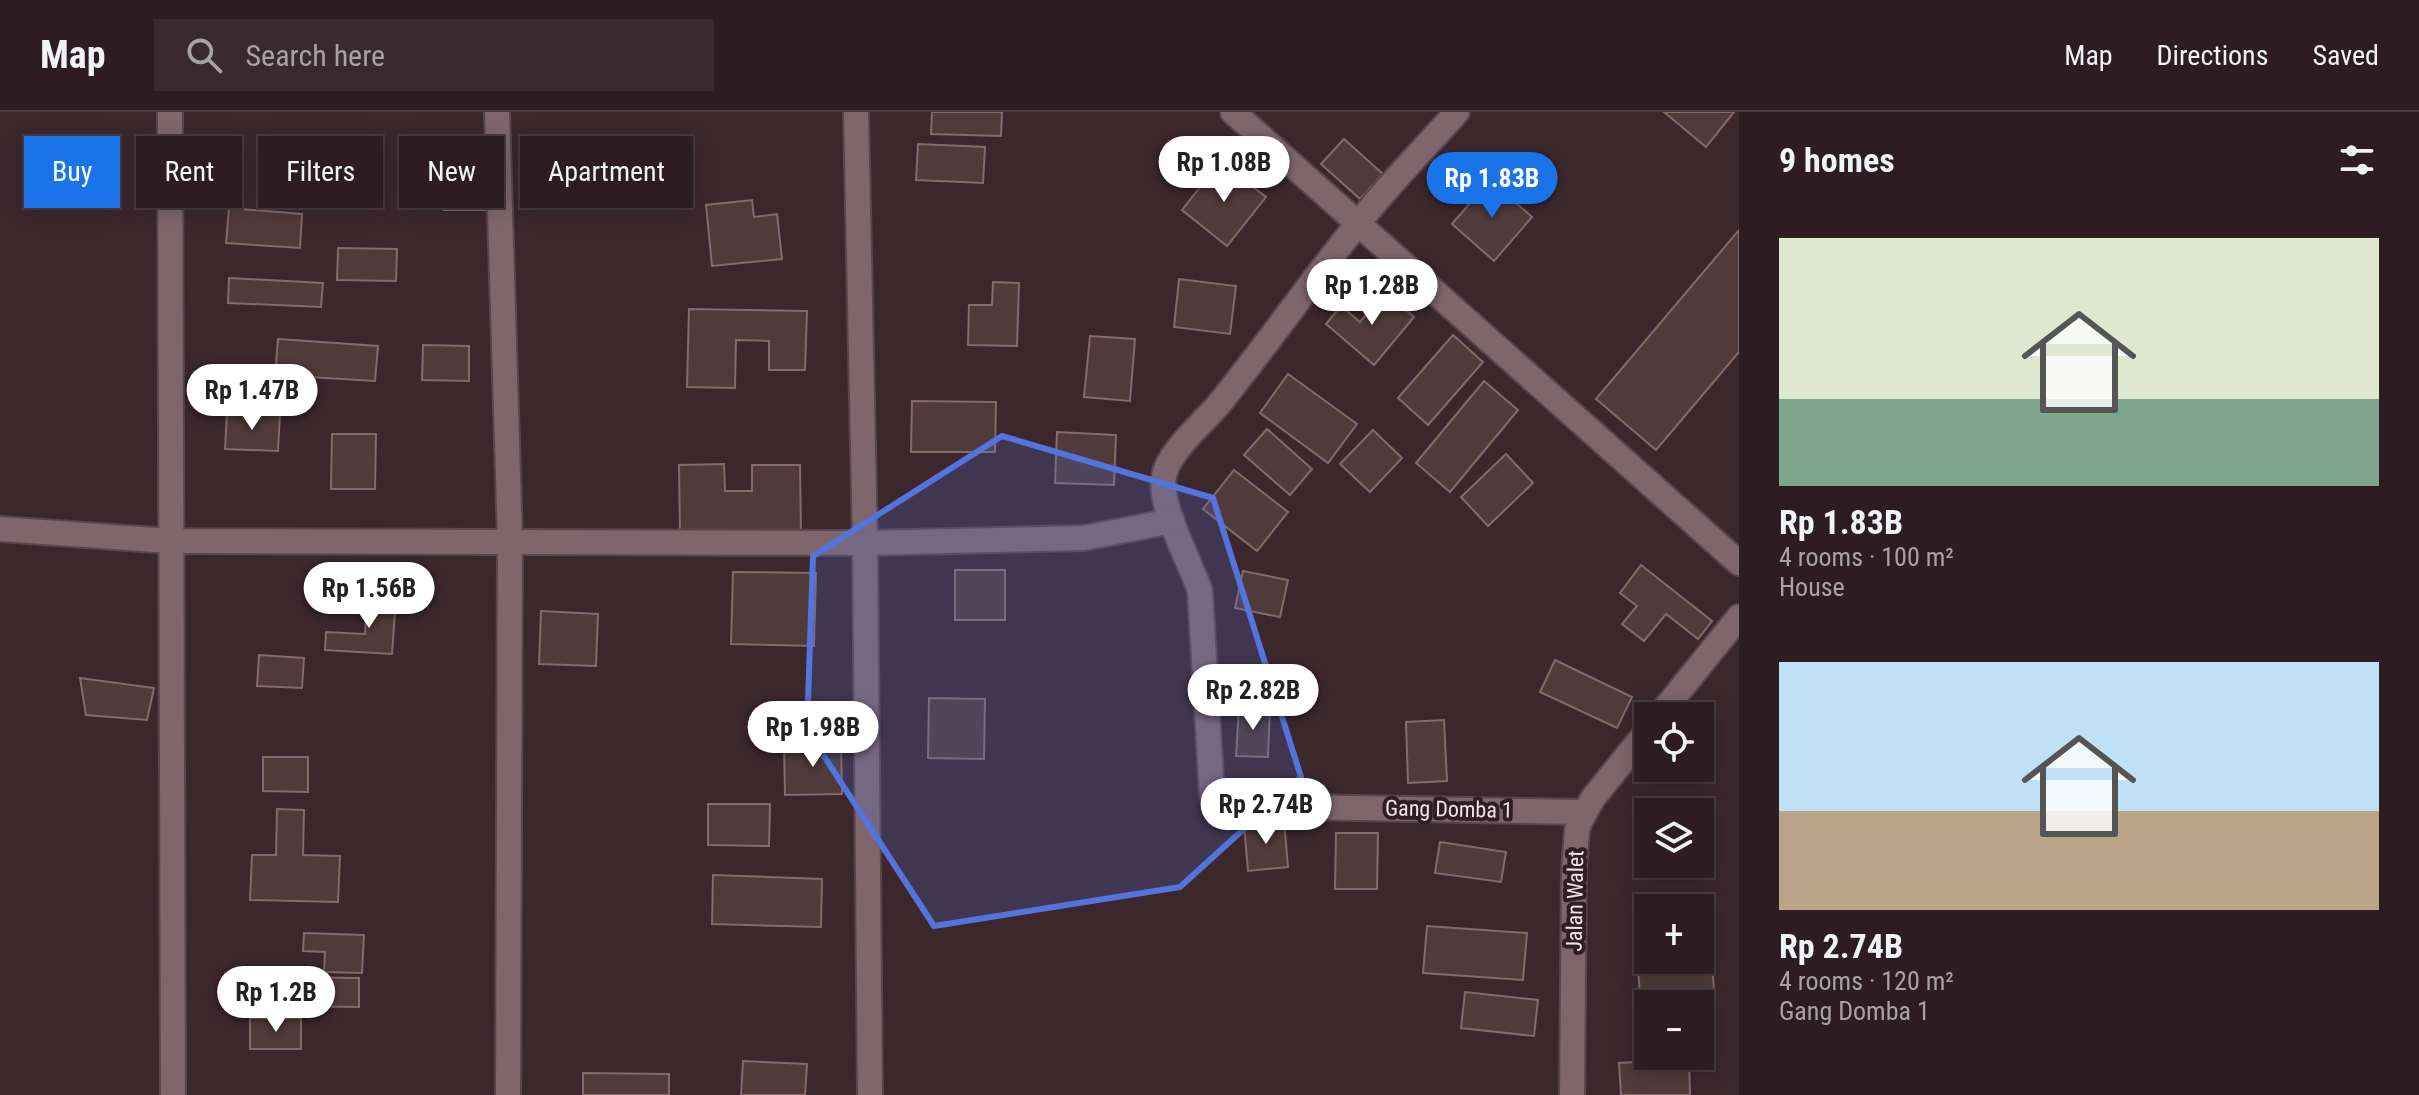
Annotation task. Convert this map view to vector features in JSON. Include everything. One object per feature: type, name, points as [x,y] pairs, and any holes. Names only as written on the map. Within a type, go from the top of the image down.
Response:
[{"type":"street","points":[[170,112],[173,1095]]},
{"type":"street","points":[[497,112],[510,541],[508,1095]]},
{"type":"street","points":[[856,112],[865,543],[870,1095]]},
{"type":"street","points":[[1233,112],[1739,563]]},
{"type":"street","points":[[0,529],[170,541],[865,543],[1084,538],[1172,521],[1162,484],[1164,471],[1358,223],[1457,112]]},
{"type":"street","name":"Gang Domba 1","points":[[1172,521],[1200,591],[1212,795],[1235,806],[1584,812]]},
{"type":"street","points":[[1670,702],[1739,617]]},
{"type":"street","name":"Jalan Walet","points":[[1572,1095],[1577,830],[1584,812],[1634,748]]},
{"type":"highlighted area","points":[[1002,436],[1213,498],[1301,777],[1180,887],[934,926],[807,730],[813,556]]},
{"type":"building","points":[[932,112],[1002,112],[1001,136],[931,134]]},
{"type":"building","points":[[1664,112],[1734,112],[1706,147]]},
{"type":"building","points":[[1344,139],[1383,174],[1360,199],[1321,164]]},
{"type":"building","points":[[918,144],[985,147],[983,183],[916,180]]},
{"type":"building","points":[[1220,162],[1266,197],[1227,246],[1182,210]]},
{"type":"building","points":[[1490,180],[1532,217],[1494,261],[1452,224]]},
{"type":"building","points":[[752,200],[754,217],[777,214],[782,259],[712,266],[706,205]]},
{"type":"building","points":[[229,208],[302,214],[300,248],[226,243]]},
{"type":"building","points":[[444,208],[494,208],[494,210]]},
{"type":"building","points":[[1739,230],[1739,352],[1656,450],[1596,399]]},
{"type":"building","points":[[338,248],[397,249],[396,281],[337,280]]},
{"type":"building","points":[[229,278],[323,283],[321,307],[228,303]]},
{"type":"building","points":[[1179,279],[1236,286],[1230,334],[1174,327]]},
{"type":"building","points":[[993,282],[1019,283],[1017,346],[968,345],[969,305],[992,305]]},
{"type":"building","points":[[1385,292],[1414,317],[1374,365],[1326,324],[1341,306],[1360,322]]},
{"type":"building","points":[[689,309],[807,311],[805,370],[769,370],[769,341],[736,340],[735,388],[687,387]]},
{"type":"building","points":[[1453,335],[1483,362],[1428,425],[1398,398]]},
{"type":"building","points":[[1090,336],[1135,339],[1130,401],[1084,397]]},
{"type":"building","points":[[278,339],[378,346],[375,381],[275,375]]},
{"type":"building","points":[[423,345],[469,346],[469,381],[422,380]]},
{"type":"building","points":[[1288,374],[1357,424],[1328,463],[1260,413]]},
{"type":"building","points":[[1484,381],[1518,410],[1450,492],[1416,463]]},
{"type":"building","points":[[912,401],[996,402],[995,452],[911,452]]},
{"type":"building","points":[[227,412],[280,414],[278,451],[225,449]]},
{"type":"building","points":[[1267,429],[1312,469],[1290,495],[1244,455]]},
{"type":"building","points":[[1373,430],[1402,458],[1370,492],[1340,464]]},
{"type":"building","points":[[1057,432],[1116,435],[1114,485],[1055,483]]},
{"type":"building","points":[[332,434],[376,434],[375,489],[331,489]]},
{"type":"building","points":[[1506,454],[1533,483],[1488,526],[1461,497]]},
{"type":"building","points":[[724,464],[725,491],[752,491],[752,465],[800,465],[801,533],[680,535],[679,465]]},
{"type":"building","points":[[1234,470],[1288,512],[1257,551],[1203,509]]},
{"type":"building","points":[[1641,565],[1712,621],[1698,639],[1666,614],[1644,641],[1622,624],[1637,606],[1620,593]]},
{"type":"building","points":[[955,570],[1005,570],[1005,620],[955,620]]},
{"type":"building","points":[[1243,571],[1288,580],[1280,617],[1235,608]]},
{"type":"building","points":[[733,572],[816,573],[814,646],[731,644]]},
{"type":"building","points":[[367,596],[396,597],[392,654],[325,650],[326,632],[365,634]]},
{"type":"building","points":[[541,611],[598,614],[596,666],[539,664]]},
{"type":"building","points":[[259,655],[304,658],[302,688],[257,686]]},
{"type":"building","points":[[1555,660],[1632,697],[1617,728],[1540,692]]},
{"type":"building","points":[[80,678],[154,688],[147,720],[86,715]]},
{"type":"building","points":[[929,698],[985,699],[984,759],[928,758]]},
{"type":"building","points":[[1239,706],[1270,707],[1268,757],[1236,756]]},
{"type":"building","points":[[1444,720],[1447,781],[1408,783],[1406,722]]},
{"type":"building","points":[[841,743],[842,794],[785,795],[784,744]]},
{"type":"building","points":[[263,757],[308,757],[308,792],[263,791]]},
{"type":"building","points":[[708,804],[770,804],[769,846],[708,845]]},
{"type":"building","points":[[277,809],[304,810],[303,855],[340,856],[338,902],[250,900],[252,855],[276,855]]},
{"type":"building","points":[[1284,820],[1288,867],[1248,871],[1244,824]]},
{"type":"building","points":[[1336,833],[1378,833],[1377,889],[1335,889]]},
{"type":"building","points":[[1440,842],[1506,852],[1501,882],[1435,873]]},
{"type":"building","points":[[713,875],[822,879],[821,927],[712,924]]},
{"type":"building","points":[[1427,926],[1527,933],[1523,980],[1423,973]]},
{"type":"building","points":[[304,933],[364,935],[362,973],[324,972],[325,952],[303,951]]},
{"type":"building","points":[[1639,974],[1713,974],[1714,990],[1640,990]]},
{"type":"building","points":[[288,977],[359,978],[359,1007],[287,1006]]},
{"type":"building","points":[[1465,992],[1538,1000],[1534,1036],[1461,1028]]},
{"type":"building","points":[[250,1018],[301,1018],[301,1049],[250,1049]]},
{"type":"building","points":[[743,1061],[807,1064],[805,1095],[741,1095]]},
{"type":"building","points":[[1634,1062],[1634,1070],[1689,1070],[1690,1095],[1621,1095],[1619,1063]]},
{"type":"building","points":[[583,1073],[669,1074],[669,1095],[583,1095]]}]
